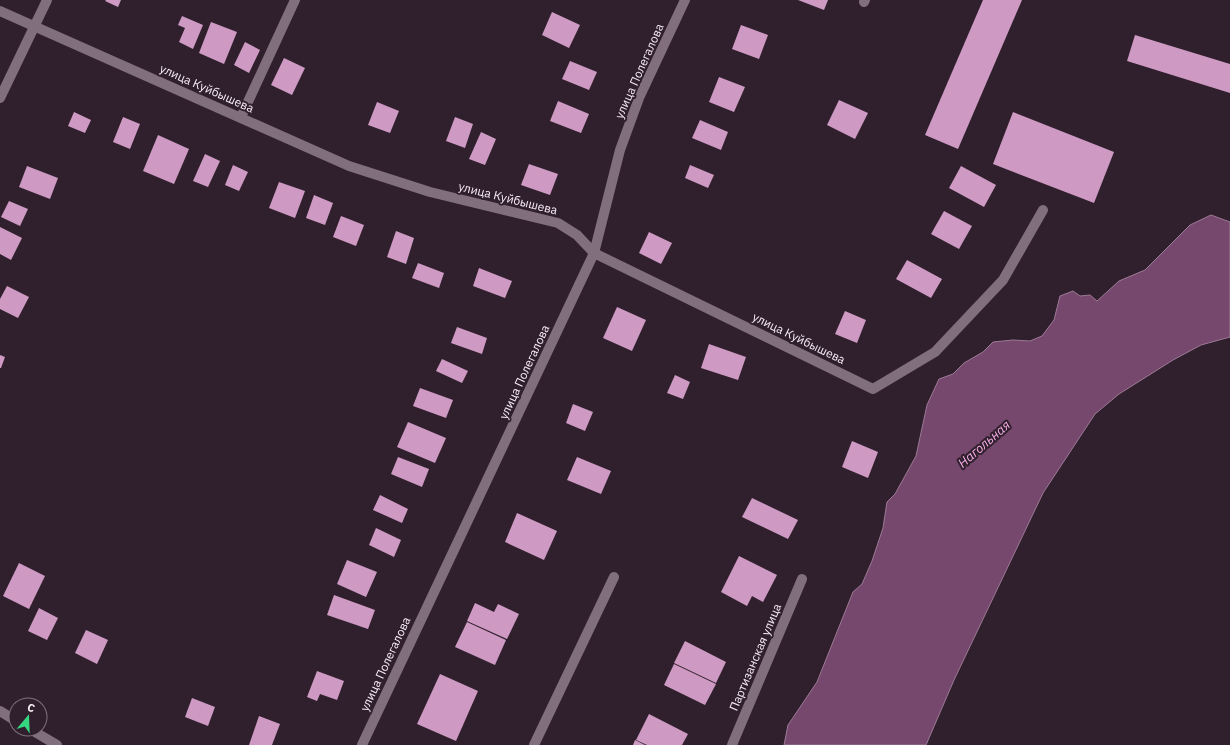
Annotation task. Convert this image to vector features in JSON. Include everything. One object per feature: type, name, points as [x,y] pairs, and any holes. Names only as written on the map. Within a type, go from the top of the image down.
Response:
[{"type":"street","points":[[0,98],[47,0]]},
{"type":"street","points":[[241,117],[295,0]]},
{"type":"street","name":"улица Полегалова","points":[[362,745],[594,253],[620,150],[640,98],[685,0]]},
{"type":"street","name":"улица Куйбышева","points":[[0,11],[356,168],[430,192],[558,223],[577,235],[594,253],[873,389],[934,352],[1003,280],[1043,210]]},
{"type":"street","points":[[534,745],[614,577]]},
{"type":"street","name":"Партизанская улица","points":[[732,745],[802,579]]},
{"type":"street","points":[[44,737],[57,745]]},
{"type":"water","name":"Нагольная","points":[[1211,215],[1230,222],[1230,337],[1201,345],[1173,360],[1119,394],[1095,414],[1043,493],[954,680],[926,745],[784,745],[788,725],[817,682],[853,592],[862,584],[872,561],[883,528],[887,502],[895,494],[916,456],[927,405],[939,379],[953,374],[964,363],[983,352],[993,342],[1013,340],[1030,341],[1042,336],[1054,320],[1060,296],[1073,291],[1080,296],[1090,295],[1097,301],[1119,281],[1145,270],[1190,225]]},
{"type":"building","points":[[121,0],[118,7],[105,1]]},
{"type":"building","points":[[798,0],[828,0],[824,10]]},
{"type":"building","points":[[983,0],[1022,0],[958,149],[925,135]]},
{"type":"building","points":[[552,12],[580,25],[569,48],[542,35]]},
{"type":"building","points":[[182,16],[203,25],[193,49],[179,42],[185,28],[178,25]]},
{"type":"building","points":[[211,22],[237,32],[224,64],[199,53]]},
{"type":"building","points":[[741,25],[768,35],[759,59],[732,49]]},
{"type":"building","points":[[1135,35],[1230,64],[1230,93],[1127,61]]},
{"type":"building","points":[[245,42],[260,50],[249,73],[234,65]]},
{"type":"building","points":[[284,58],[305,68],[292,95],[271,85]]},
{"type":"building","points":[[570,61],[597,72],[589,90],[562,79]]},
{"type":"building","points":[[719,77],[745,87],[734,112],[709,102]]},
{"type":"building","points":[[839,100],[868,113],[855,139],[827,125]]},
{"type":"building","points":[[558,101],[589,114],[581,133],[550,121]]},
{"type":"building","points":[[377,102],[399,111],[390,133],[368,125]]},
{"type":"building","points":[[74,112],[91,120],[85,133],[68,126]]},
{"type":"building","points":[[1013,112],[1114,152],[1094,203],[993,164]]},
{"type":"building","points":[[123,117],[140,124],[130,149],[113,142]]},
{"type":"building","points":[[455,117],[473,124],[465,148],[446,141]]},
{"type":"building","points":[[700,120],[728,132],[721,150],[692,138]]},
{"type":"building","points":[[481,132],[496,139],[485,165],[469,159]]},
{"type":"building","points":[[158,135],[189,149],[174,184],[143,171]]},
{"type":"building","points":[[205,154],[220,161],[208,187],[193,181]]},
{"type":"building","points":[[529,164],[558,174],[550,195],[521,185]]},
{"type":"building","points":[[233,165],[248,172],[239,191],[225,185]]},
{"type":"building","points":[[690,165],[714,175],[708,188],[685,178]]},
{"type":"building","points":[[27,166],[58,178],[50,199],[19,187]]},
{"type":"building","points":[[961,166],[996,185],[984,207],[949,188]]},
{"type":"building","points":[[279,182],[305,191],[295,218],[269,208]]},
{"type":"building","points":[[314,195],[333,203],[325,225],[306,218]]},
{"type":"building","points":[[9,201],[28,209],[20,226],[1,217]]},
{"type":"building","points":[[944,211],[972,226],[959,249],[931,234]]},
{"type":"building","points":[[341,216],[364,225],[356,246],[333,237]]},
{"type":"building","points":[[0,227],[22,238],[11,260],[0,254]]},
{"type":"building","points":[[396,231],[414,238],[406,264],[387,257]]},
{"type":"building","points":[[649,232],[672,243],[661,264],[639,253]]},
{"type":"building","points":[[907,260],[942,279],[931,298],[896,279]]},
{"type":"building","points":[[418,263],[444,273],[439,288],[412,278]]},
{"type":"building","points":[[479,268],[512,281],[505,298],[473,286]]},
{"type":"building","points":[[7,286],[29,297],[18,318],[0,309],[0,299]]},
{"type":"building","points":[[617,307],[646,320],[632,351],[603,338]]},
{"type":"building","points":[[845,311],[866,320],[857,343],[835,334]]},
{"type":"building","points":[[457,327],[487,338],[482,354],[451,343]]},
{"type":"building","points":[[709,344],[746,357],[738,380],[701,368]]},
{"type":"building","points":[[0,355],[5,357],[1,368],[0,368]]},
{"type":"building","points":[[442,359],[468,371],[462,383],[436,371]]},
{"type":"building","points":[[675,375],[690,382],[683,399],[667,393]]},
{"type":"building","points":[[420,388],[453,400],[446,418],[413,406]]},
{"type":"building","points":[[573,404],[593,412],[585,431],[566,423]]},
{"type":"building","points":[[408,422],[446,438],[435,463],[397,447]]},
{"type":"building","points":[[852,441],[878,452],[868,478],[842,467]]},
{"type":"building","points":[[398,457],[429,469],[422,487],[391,474]]},
{"type":"building","points":[[577,457],[611,471],[601,494],[567,480]]},
{"type":"building","points":[[380,495],[408,509],[402,523],[373,510]]},
{"type":"building","points":[[752,498],[798,520],[788,539],[742,517]]},
{"type":"building","points":[[517,513],[557,531],[544,560],[505,542]]},
{"type":"building","points":[[376,528],[401,540],[394,557],[369,545]]},
{"type":"building","points":[[739,556],[777,575],[763,602],[752,596],[747,606],[721,592]]},
{"type":"building","points":[[347,560],[377,572],[366,597],[337,584]]},
{"type":"building","points":[[19,563],[45,576],[29,609],[3,596]]},
{"type":"building","points":[[334,595],[375,610],[368,629],[327,615]]},
{"type":"building","points":[[475,603],[494,612],[498,604],[519,614],[507,639],[467,621]]},
{"type":"building","points":[[39,608],[58,618],[47,640],[28,631]]},
{"type":"building","points":[[467,622],[506,640],[495,665],[455,647]]},
{"type":"building","points":[[86,630],[108,640],[97,664],[75,653]]},
{"type":"building","points":[[685,641],[726,662],[716,683],[674,663]]},
{"type":"building","points":[[674,664],[716,684],[705,705],[664,685]]},
{"type":"building","points":[[317,671],[344,681],[337,700],[320,694],[317,701],[307,697]]},
{"type":"building","points":[[440,674],[478,691],[456,741],[417,724]]},
{"type":"building","points":[[192,698],[215,707],[208,726],[185,717]]},
{"type":"building","points":[[649,714],[688,734],[682,745],[647,745],[636,740]]},
{"type":"building","points":[[259,716],[280,724],[272,745],[249,745]]},
{"type":"building","points":[[635,740],[645,745],[633,745]]}]
